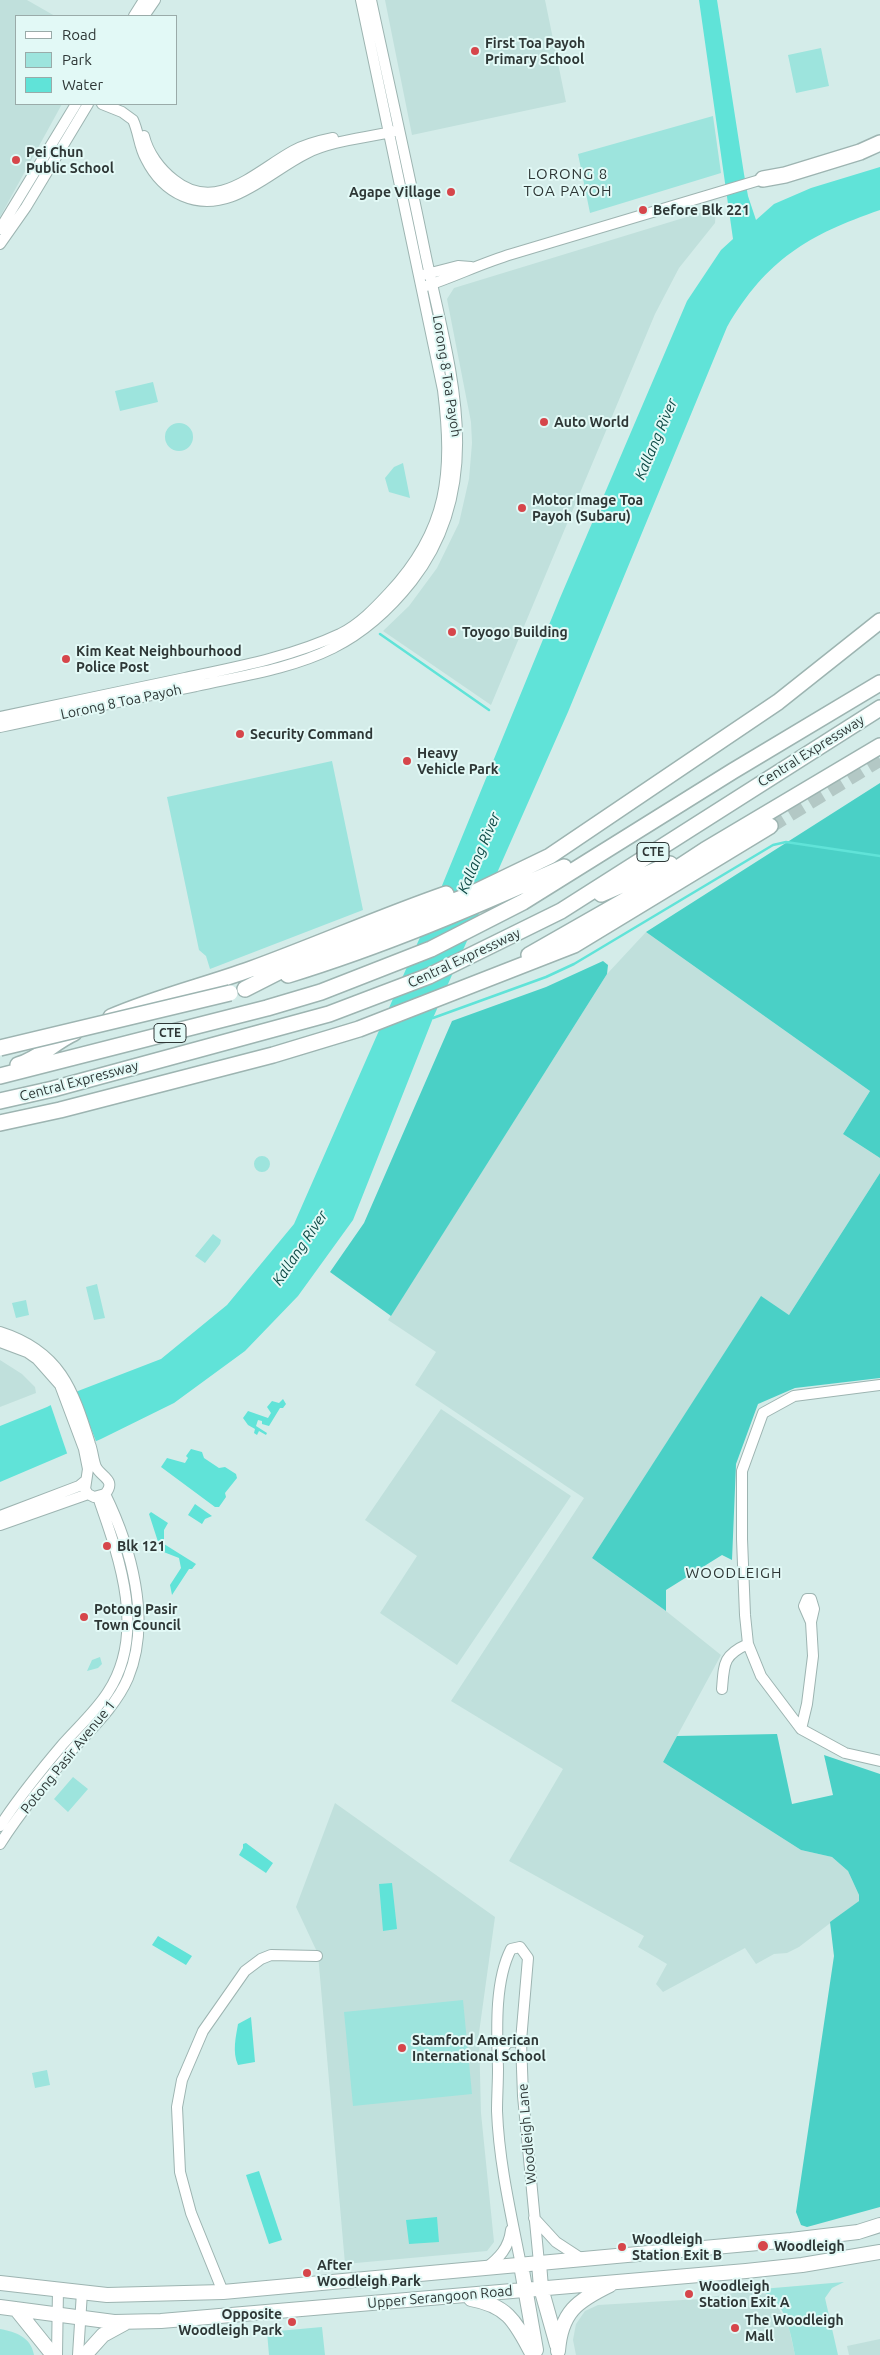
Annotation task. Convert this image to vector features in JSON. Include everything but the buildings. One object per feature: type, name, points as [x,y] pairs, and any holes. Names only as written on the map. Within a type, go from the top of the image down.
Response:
[{"type":"highway","points":[[837,159],[880,134]]},
{"type":"highway","points":[[759,180],[785,175],[870,149],[880,143]]},
{"type":"highway","points":[[0,1048],[237,991],[464,887],[523,865],[576,837],[710,750],[771,707],[880,621]]},
{"type":"highway","name":"Central Expressway","points":[[0,1076],[267,1008],[357,978],[431,949],[523,902],[733,771],[880,683]]},
{"type":"highway","name":"Central Expressway","points":[[0,1101],[53,1089],[355,1006],[429,976],[502,942],[561,911],[880,708]]},
{"type":"highway","points":[[481,980],[548,945],[650,886],[705,850],[880,746]]},
{"type":"highway","points":[[0,1123],[60,1110],[273,1055],[359,1028],[574,945],[770,826]]},
{"type":"highway","points":[[0,1070],[29,1062],[60,1039],[147,1002],[248,970],[341,945],[510,891],[616,844]]},
{"type":"highway","points":[[561,911],[705,850]]},
{"type":"main road","name":"Upper Serangoon Road","points":[[0,2282],[82,2292],[129,2295],[223,2292],[858,2232],[880,2226]]},
{"type":"main road","name":"Upper Serangoon Road","points":[[0,2307],[121,2322],[232,2316],[783,2267],[880,2252]]},
{"type":"main road","points":[[539,2263],[541,2288],[558,2353]]},
{"type":"main road","points":[[521,2265],[535,2355]]},
{"type":"main road","points":[[558,2353],[559,2337],[569,2312],[580,2301],[618,2282]]},
{"type":"main road","points":[[85,2355],[103,2335],[121,2322],[105,2314],[106,2304],[110,2300],[129,2295]]},
{"type":"main road","points":[[456,2296],[484,2302],[501,2309],[516,2322],[535,2355]]},
{"type":"main road","points":[[16,2309],[53,2355]]},
{"type":"street","points":[[135,15],[144,0]]},
{"type":"street","points":[[145,15],[155,0]]},
{"type":"street","name":"Lorong 8 Toa Payoh","points":[[0,727],[228,679],[292,663],[332,648],[359,633],[383,614],[417,574],[438,540],[448,514],[457,474],[458,442],[456,417],[393,129],[361,0]]},
{"type":"street","name":"Lorong 8 Toa Payoh","points":[[371,0],[393,129]]},
{"type":"street","points":[[0,229],[75,105]]},
{"type":"street","points":[[0,244],[26,208],[87,105]]},
{"type":"street","points":[[104,105],[122,112],[133,120],[140,146],[150,167],[171,191],[196,201],[209,202],[242,192],[306,153],[323,146],[393,129]]},
{"type":"street","points":[[123,105],[134,113],[140,122],[146,144],[155,160],[169,176],[183,187],[201,194],[227,190],[311,142],[393,129]]},
{"type":"street","points":[[425,280],[458,266],[471,267],[759,180]]},
{"type":"street","name":"Lorong 8 Toa Payoh","points":[[0,717],[266,660],[310,647],[342,633],[372,611],[398,583],[415,560],[437,520],[443,500],[447,472],[448,434],[443,390],[425,280]]},
{"type":"street","name":"Potong Pasir Avenue 1","points":[[0,1332],[35,1347],[52,1362],[64,1384],[91,1445],[91,1473],[85,1489],[97,1495],[120,1526],[132,1566],[138,1635],[128,1678],[110,1708],[34,1796],[0,1844]]},
{"type":"street","name":"Potong Pasir Avenue 1","points":[[0,1342],[27,1352],[37,1358],[64,1384]]},
{"type":"street","points":[[880,1385],[794,1396],[763,1413],[742,1471],[745,1615],[748,1644],[761,1676],[800,1730],[845,1753],[880,1761]]},
{"type":"street","points":[[0,1516],[79,1486],[91,1473]]},
{"type":"street","name":"Potong Pasir Avenue 1","points":[[91,1473],[108,1480],[109,1488],[97,1495]]},
{"type":"street","points":[[0,1525],[97,1495]]},
{"type":"street","name":"Potong Pasir Avenue 1","points":[[0,1826],[30,1783],[101,1702],[118,1674],[124,1656],[128,1627],[124,1589],[116,1550],[97,1495]]},
{"type":"street","points":[[800,1730],[807,1704],[813,1656],[811,1622]]},
{"type":"street","points":[[722,1689],[723,1664],[732,1654],[748,1644]]},
{"type":"street","name":"Woodleigh Lane","points":[[521,2265],[505,2186],[497,2111],[498,2014],[505,1960],[511,1949],[520,1947],[528,1958],[521,2041],[522,2096],[539,2263]]},
{"type":"street","points":[[223,2292],[191,2213],[180,2172],[177,2107],[182,2080],[203,2032],[245,1971],[261,1958],[271,1955],[317,1956]]},
{"type":"street","points":[[497,2056],[508,2042],[521,2041]]},
{"type":"street","points":[[534,2218],[556,2242],[582,2259]]},
{"type":"street","points":[[486,2268],[504,2250],[510,2240],[512,2222]]},
{"type":"street","points":[[58,2289],[56,2315],[58,2355]]},
{"type":"street","points":[[78,2355],[82,2292]]},
{"type":"shaded area","name":"Pei Chun Public School","points":[[0,0],[27,0],[53,15],[15,15],[15,105],[61,105],[0,217]]},
{"type":"shaded area","name":"First Toa Payoh Primary School","points":[[385,0],[545,0],[566,102],[412,135]]},
{"type":"shaded area","points":[[716,208],[715,223],[679,268],[655,314],[491,705],[383,631],[409,606],[437,568],[459,523],[469,479],[472,443],[471,422],[447,299],[454,288]]},
{"type":"shaded area","points":[[880,783],[880,1158],[843,1134],[870,1091],[646,932]]},
{"type":"shaded area","points":[[646,932],[870,1091],[843,1134],[880,1158],[880,1173],[789,1315],[761,1297],[592,1558],[666,1611],[721,1655],[663,1762],[801,1850],[832,1857],[848,1871],[859,1895],[859,1901],[799,1947],[787,1953],[774,1954],[756,1964],[745,1948],[663,1992],[656,1984],[667,1964],[638,1947],[644,1936],[509,1861],[563,1769],[451,1701],[584,1498],[415,1385],[436,1352],[388,1320],[607,974]]},
{"type":"shaded area","points":[[603,961],[608,965],[607,974],[391,1316],[330,1272],[364,1223],[452,1021],[546,987]]},
{"type":"shaded area","points":[[880,1173],[880,1378],[795,1388],[758,1404],[736,1464],[732,1560],[722,1555],[666,1590],[666,1611],[592,1558],[761,1296],[789,1315]]},
{"type":"shaded area","points":[[0,1360],[22,1374],[35,1387],[36,1393],[0,1407]]},
{"type":"shaded area","points":[[441,1409],[571,1496],[457,1665],[380,1613],[417,1556],[365,1520]]},
{"type":"shaded area","points":[[777,1734],[792,1804],[833,1795],[824,1755],[880,1774],[880,2207],[807,2227],[801,2225],[796,2212],[834,1956],[830,1922],[859,1901],[859,1895],[848,1871],[832,1857],[801,1850],[663,1762],[677,1736]]},
{"type":"shaded area","name":"Stamford American International School","points":[[335,1803],[495,1917],[479,2033],[481,2113],[494,2242],[487,2251],[345,2264],[318,1954],[296,1907]]},
{"type":"shaded area","points":[[750,2290],[766,2294],[777,2305],[789,2328],[795,2355],[576,2355],[573,2340],[576,2324],[585,2311],[598,2305],[700,2299]]},
{"type":"shaded area","points":[[880,2339],[880,2355],[849,2355],[847,2346]]},
{"type":"green space","points":[[821,48],[829,86],[796,93],[788,55]]},
{"type":"green space","points":[[713,116],[721,173],[590,213],[578,154]]},
{"type":"green space","points":[[153,382],[158,402],[120,411],[115,391]]},
{"type":"green space","points":[[179,423],[189,427],[193,437],[189,447],[179,451],[169,447],[165,437],[169,427]]},
{"type":"green space","points":[[403,463],[410,498],[389,492],[385,478],[394,467]]},
{"type":"green space","points":[[332,761],[363,910],[210,969],[206,956],[199,950],[167,797]]},
{"type":"green space","points":[[262,1156],[268,1158],[270,1164],[268,1170],[262,1172],[256,1170],[254,1164],[256,1158]]},
{"type":"green space","points":[[213,1234],[221,1240],[220,1244],[205,1263],[195,1256]]},
{"type":"green space","points":[[97,1284],[105,1318],[94,1320],[86,1287]]},
{"type":"green space","points":[[26,1300],[29,1315],[16,1318],[12,1303]]},
{"type":"green space","points":[[100,1657],[102,1664],[98,1668],[87,1671],[92,1660]]},
{"type":"green space","points":[[73,1777],[88,1789],[68,1812],[54,1799]]},
{"type":"green space","points":[[463,2000],[472,2094],[353,2106],[344,2012]]},
{"type":"green space","points":[[47,2070],[50,2085],[35,2088],[32,2073]]},
{"type":"green space","points":[[844,2282],[832,2288],[825,2298],[838,2355],[795,2355],[786,2320],[778,2304],[765,2293],[750,2290]]},
{"type":"green space","points":[[322,2327],[325,2355],[269,2355],[267,2332]]},
{"type":"green space","points":[[0,2329],[22,2336],[30,2344],[34,2355],[0,2355]]},
{"type":"water","name":"Kallang River","points":[[699,0],[717,0],[744,174],[748,196],[756,220],[774,204],[811,188],[880,167],[880,210],[831,229],[792,252],[758,284],[742,303],[727,327],[568,712],[433,1018],[353,1220],[298,1296],[245,1351],[174,1403],[101,1439],[0,1482],[0,1426],[47,1407],[78,1391],[161,1359],[227,1305],[294,1224],[432,910],[560,598],[687,301],[721,250],[733,239]]},
{"type":"water","points":[[283,1399],[286,1404],[283,1408],[280,1408],[269,1426],[262,1424],[262,1421],[258,1420],[256,1426],[267,1433],[266,1435],[259,1431],[257,1435],[254,1433],[255,1429],[248,1425],[243,1418],[248,1411],[268,1418],[271,1413],[267,1407],[272,1401],[279,1403]]},
{"type":"water","points":[[191,1449],[202,1452],[204,1458],[219,1468],[225,1467],[236,1474],[237,1478],[225,1493],[226,1497],[219,1507],[215,1507],[161,1467],[167,1458],[185,1463],[188,1458],[186,1456]]},
{"type":"water","points":[[195,1504],[212,1516],[205,1519],[202,1524],[188,1515]]},
{"type":"water","points":[[151,1512],[168,1523],[164,1530],[164,1544],[196,1564],[192,1569],[189,1569],[172,1595],[170,1585],[181,1568],[179,1558],[161,1551],[149,1514]]},
{"type":"water","points":[[246,1843],[273,1863],[266,1873],[239,1855],[243,1844]]},
{"type":"water","points":[[392,1883],[397,1929],[383,1931],[379,1884]]},
{"type":"water","points":[[158,1936],[192,1956],[186,1965],[152,1945]]},
{"type":"water","points":[[251,2017],[255,2062],[238,2065],[235,2049],[238,2024]]},
{"type":"water","points":[[259,2171],[282,2240],[269,2244],[246,2175]]},
{"type":"water","points":[[437,2217],[439,2242],[409,2244],[406,2220]]},
{"type":"pier","points":[[76,1390],[97,1444],[68,1456],[50,1403]]},
{"type":"waterway","points":[[380,634],[489,710]]},
{"type":"waterway","points":[[433,1018],[546,977],[574,964],[773,845],[786,842],[880,856]]},
{"type":"tunnel","points":[[770,826],[880,759]]},
{"type":"place","name":"First Toa Payoh Primary School","points":[[475,51]]},
{"type":"place","name":"Pei Chun Public School","points":[[16,160]]},
{"type":"place","name":"Agape Village","points":[[451,192]]},
{"type":"place","name":"Before Blk 221","points":[[643,210]]},
{"type":"place","name":"Auto World","points":[[544,422]]},
{"type":"place","name":"Motor Image Toa Payoh (Subaru)","points":[[522,508]]},
{"type":"place","name":"Toyogo Building","points":[[452,632]]},
{"type":"place","name":"Kim Keat Neighbourhood Police Post","points":[[66,659]]},
{"type":"place","name":"Security Command","points":[[240,734]]},
{"type":"place","name":"Heavy Vehicle Park","points":[[407,761]]},
{"type":"place","name":"Blk 121","points":[[107,1546]]},
{"type":"place","name":"Potong Pasir Town Council","points":[[84,1617]]},
{"type":"place","name":"Stamford American International School","points":[[402,2048]]},
{"type":"place","name":"Woodleigh","points":[[763,2246]]},
{"type":"place","name":"Woodleigh Station Exit B","points":[[622,2247]]},
{"type":"place","name":"After Woodleigh Park","points":[[307,2273]]},
{"type":"place","name":"Woodleigh Station Exit A","points":[[689,2294]]},
{"type":"place","name":"Opposite Woodleigh Park","points":[[292,2322]]},
{"type":"place","name":"The Woodleigh Mall","points":[[735,2328]]},
{"type":"district","name":"LORONG 8 TOA PAYOH","points":[[568,182]]},
{"type":"district","name":"WOODLEIGH","points":[[734,1573]]}]
